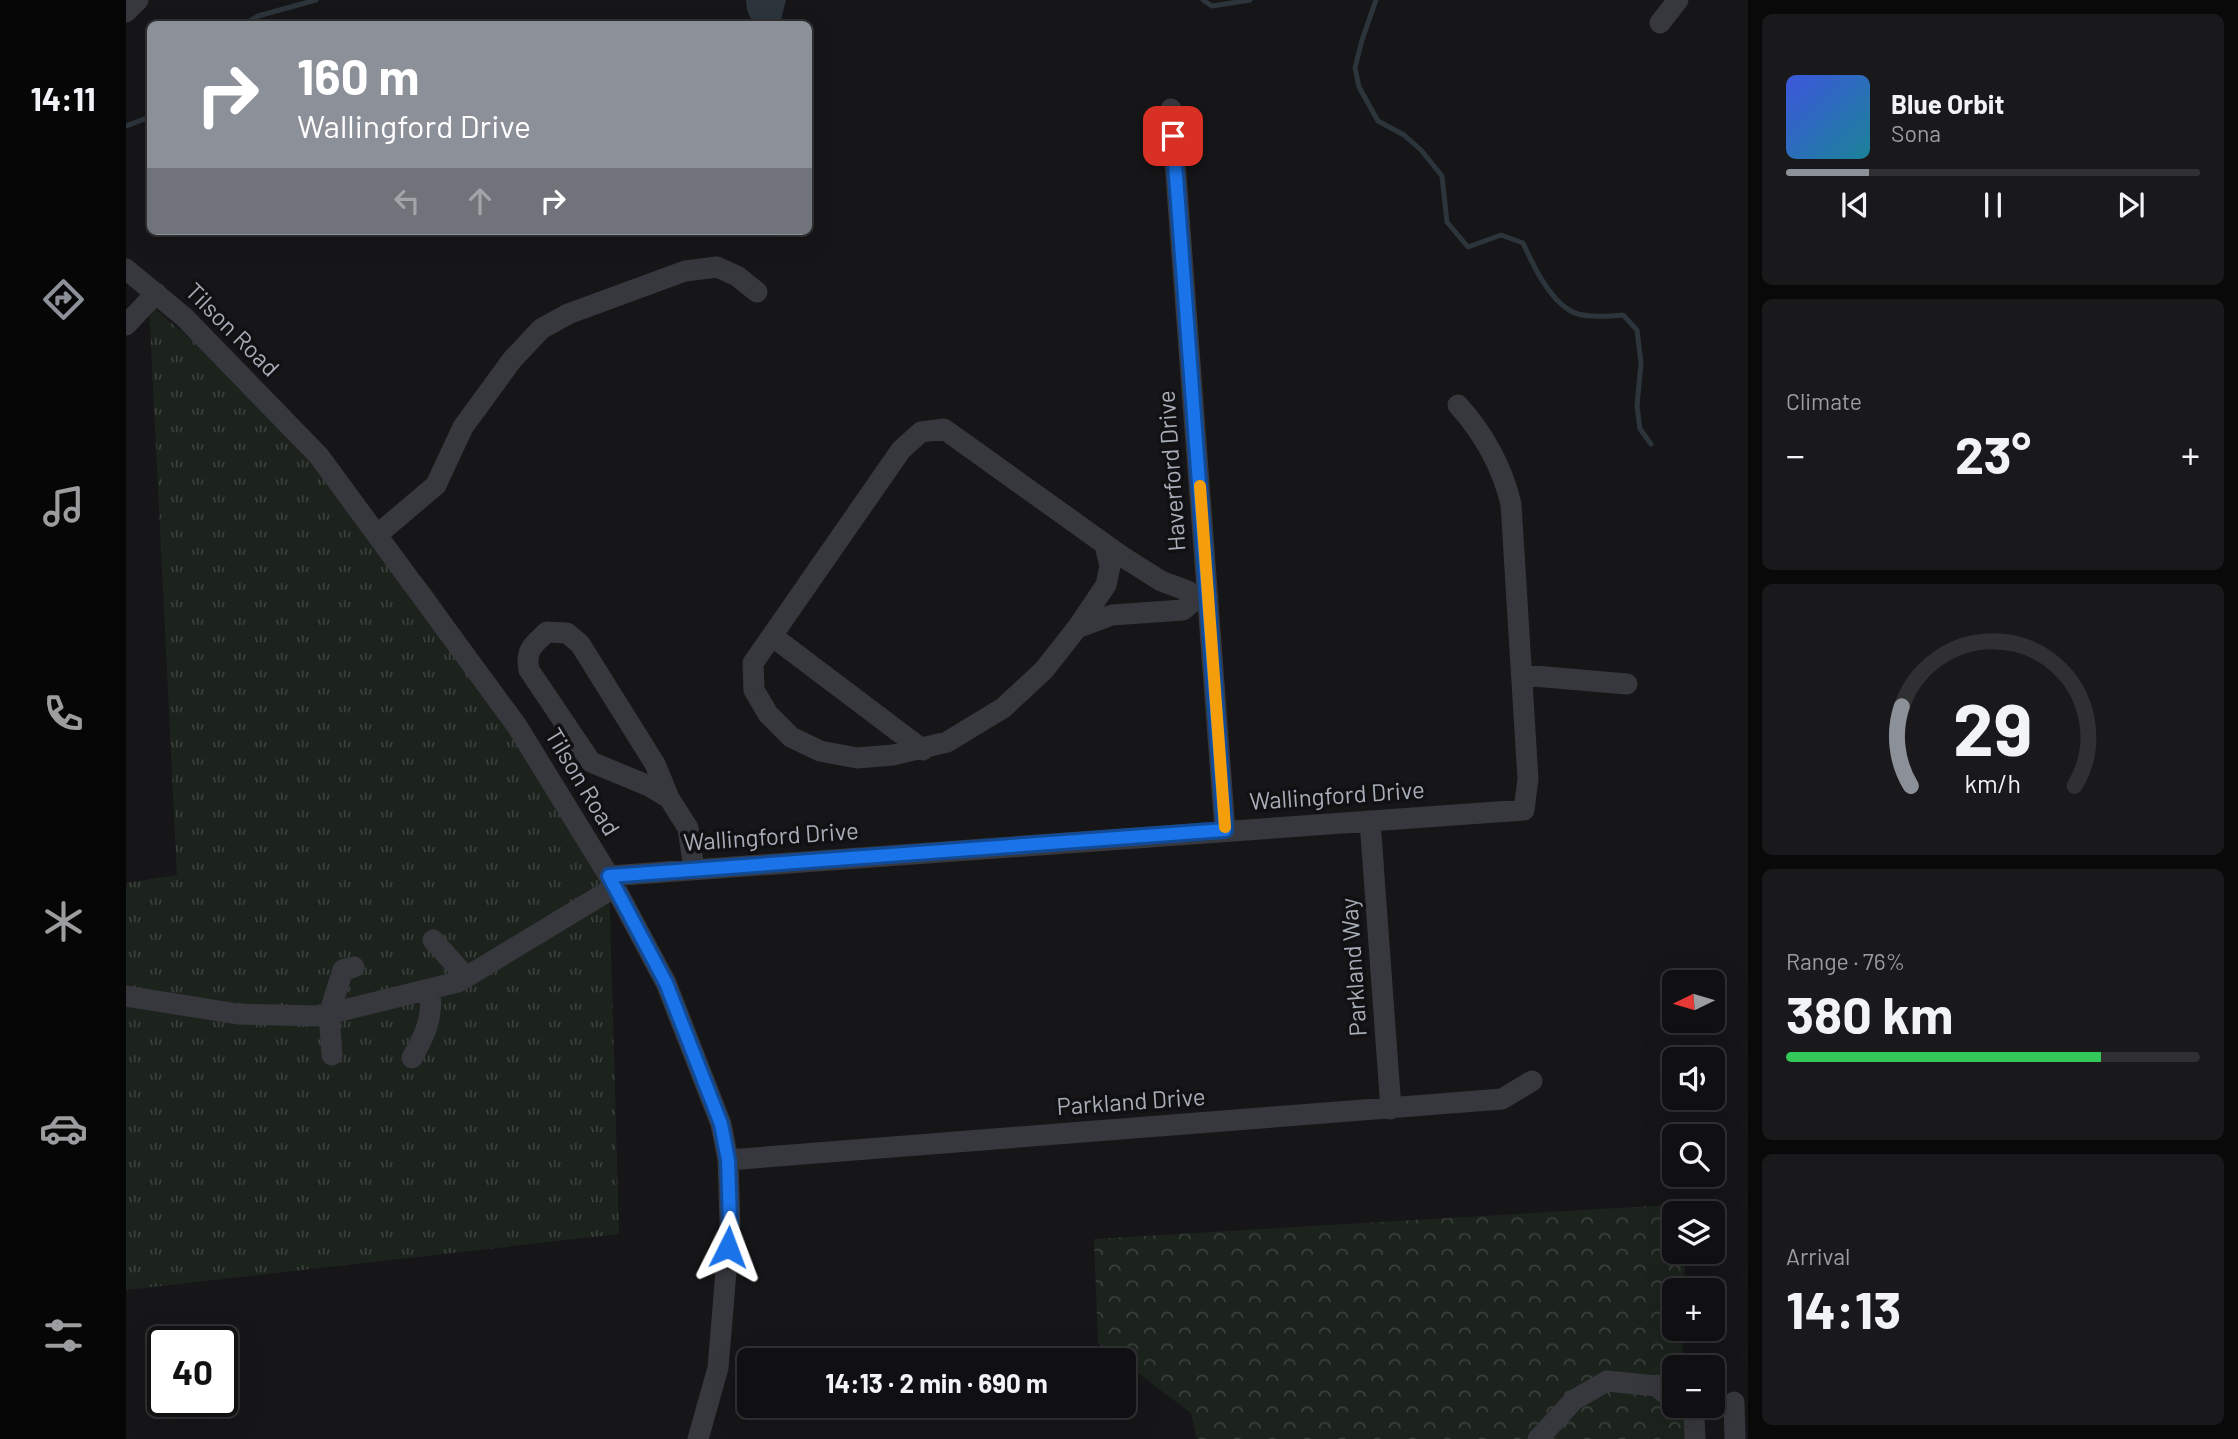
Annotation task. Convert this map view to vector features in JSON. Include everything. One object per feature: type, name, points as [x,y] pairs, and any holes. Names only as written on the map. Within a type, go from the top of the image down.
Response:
[{"type":"street","points":[[126,12],[138,0]]},
{"type":"street","points":[[1660,23],[1678,0]]},
{"type":"street","name":"Haverford Drive","points":[[1171,109],[1203,597],[1225,830]]},
{"type":"street","points":[[377,535],[436,485],[463,427],[512,360],[541,329],[568,314],[685,271],[717,267],[737,276],[757,292]]},
{"type":"street","name":"Tilson Road","points":[[126,269],[184,317],[319,456],[517,726],[612,882],[666,983],[721,1124],[728,1160],[730,1223],[718,1368],[698,1439]]},
{"type":"street","points":[[126,325],[156,293]]},
{"type":"street","name":"Wallingford Drive","points":[[612,882],[694,869],[1524,810],[1528,779],[1511,504],[1506,481],[1493,452],[1458,405]]},
{"type":"street","points":[[1105,545],[1110,566],[1106,585],[1044,670],[1003,708],[947,742],[923,750],[858,758],[820,751],[791,737],[768,714],[754,690],[753,663],[901,450],[921,432],[944,429],[1161,582],[1203,597]]},
{"type":"street","points":[[1077,628],[1112,615],[1183,610],[1203,597]]},
{"type":"street","points":[[668,798],[649,786],[591,762],[529,670],[529,648],[547,632],[566,633],[580,644],[655,764],[668,798],[688,828],[694,869]]},
{"type":"street","points":[[772,636],[923,750]]},
{"type":"street","points":[[1523,675],[1627,684]]},
{"type":"street","name":"Parkland Way","points":[[1370,821],[1391,1109]]},
{"type":"street","points":[[126,996],[238,1014],[329,1014],[458,982],[612,882]]},
{"type":"street","points":[[433,940],[466,977]]},
{"type":"street","points":[[332,1055],[329,1014],[343,970],[354,967]]},
{"type":"street","points":[[412,1058],[428,1031],[432,1004],[430,989]]},
{"type":"street","name":"Parkland Drive","points":[[728,1160],[1502,1099],[1532,1081]]},
{"type":"street","points":[[1538,1439],[1574,1400],[1607,1381],[1656,1385],[1662,1390]]},
{"type":"street","points":[[1734,1402],[1735,1439]]},
{"type":"street","points":[[1694,1418],[1695,1439]]},
{"type":"green space","points":[[149,304],[265,402],[433,591],[546,766],[609,879],[619,1234],[126,1290],[126,883],[177,875]]},
{"type":"green space","points":[[1662,1205],[1662,1264],[1685,1264],[1684,1278],[1662,1278],[1662,1341],[1683,1341],[1682,1355],[1662,1355],[1662,1418],[1686,1418],[1689,1439],[1197,1439],[1191,1413],[1136,1372],[1136,1348],[1105,1348],[1098,1343],[1094,1239]]},
{"type":"shaded area","points":[[746,0],[786,0],[781,21],[752,21]]},
{"type":"waterway","points":[[250,21],[258,16],[316,0]]},
{"type":"waterway","points":[[1203,0],[1212,6],[1250,0]]},
{"type":"waterway","points":[[1376,0],[1355,68],[1359,87],[1378,121],[1404,135],[1421,150],[1442,176],[1447,222],[1468,247],[1501,235],[1523,243],[1542,280],[1561,304],[1581,315],[1623,315],[1637,330],[1641,363],[1637,406],[1640,429],[1651,444]]},
{"type":"waterway","points":[[126,126],[147,118]]},
{"type":"slow traffic","points":[[1200,486],[1225,827]]},
{"type":"route","points":[[728,1247],[728,1160],[721,1124],[666,983],[609,876],[1225,830],[1173,136]]}]
